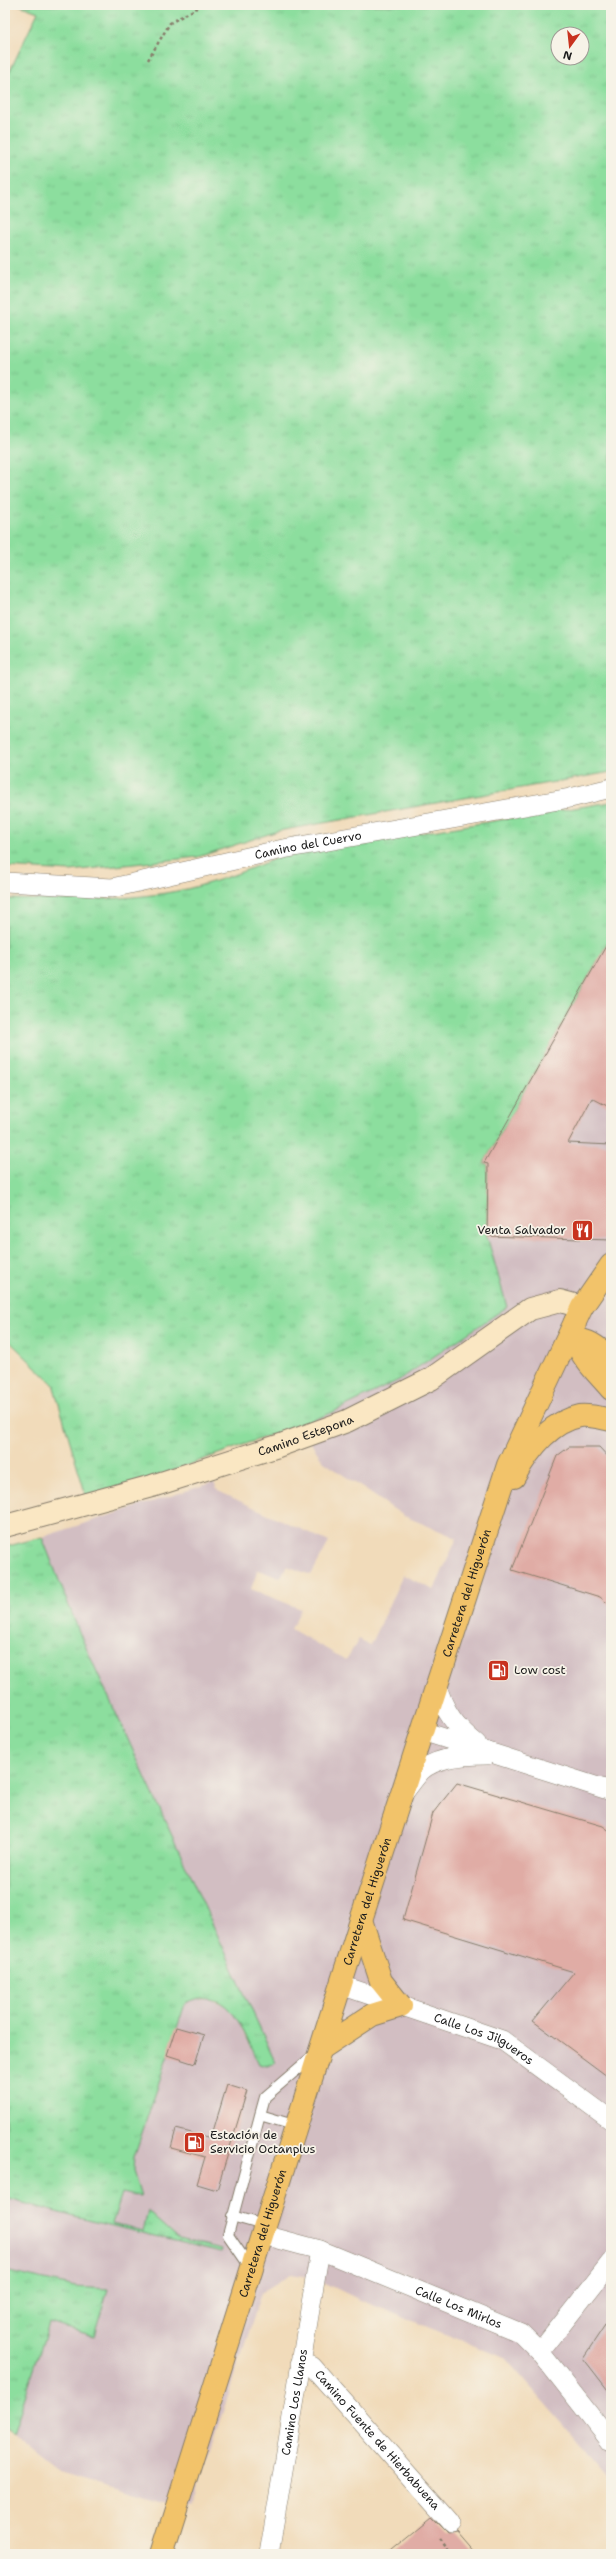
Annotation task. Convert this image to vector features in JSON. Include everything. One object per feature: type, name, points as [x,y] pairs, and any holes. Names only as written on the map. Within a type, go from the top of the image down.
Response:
[{"type":"main road","name":"Carretera del Higuerón","points":[[162,2554],[253,2270],[361,1920],[508,1465],[574,1329],[611,1265]]},
{"type":"main road","name":"Camino Estepona","points":[[5,1526],[152,1486],[278,1446],[347,1421],[430,1379],[530,1309],[560,1302],[574,1329]]},
{"type":"main road","points":[[574,1329],[593,1330],[611,1343]]},
{"type":"main road","points":[[574,1329],[611,1358]]},
{"type":"main road","points":[[574,1329],[583,1355],[611,1389]]},
{"type":"main road","points":[[486,1534],[516,1474],[535,1445],[548,1432],[560,1424],[581,1416],[611,1420]]},
{"type":"main road","points":[[322,2048],[372,2015],[400,2006],[381,1981],[361,1920]]},
{"type":"street","name":"Camino del Cuervo","points":[[5,882],[112,888],[282,849],[570,798],[611,788]]},
{"type":"street","points":[[437,1686],[447,1712],[455,1725],[484,1750]]},
{"type":"street","points":[[422,1731],[611,1791]]},
{"type":"street","points":[[401,1796],[422,1770],[433,1764],[464,1757],[504,1756]]},
{"type":"street","name":"Calle Los Jilgueros","points":[[341,1985],[502,2040],[611,2120]]},
{"type":"street","name":"Calle Los Mirlos","points":[[265,2230],[320,2250],[520,2332],[540,2352],[611,2442]]},
{"type":"street","name":"Camino Los Llanos","points":[[269,2554],[320,2250]]},
{"type":"street","points":[[540,2352],[611,2262]]},
{"type":"street","name":"Camino Fuente de Hierbabuena","points":[[300,2364],[312,2366],[452,2523]]},
{"type":"lane","points":[[253,2270],[228,2235],[265,2097],[322,2048]]},
{"type":"lane","points":[[260,2115],[298,2126]]},
{"type":"lane","points":[[232,2216],[265,2230]]},
{"type":"path","points":[[148,60],[170,23],[202,5]]},
{"type":"path","points":[[435,2534],[450,2554]]},
{"type":"shaded area","points":[[611,937],[611,2479],[505,2358],[360,2300],[315,2278],[291,2274],[262,2292],[191,2509],[60,2471],[13,2434],[49,2323],[107,2290],[75,2287],[5,2271],[5,2198],[71,2216],[221,2252],[222,2249],[179,2239],[148,2211],[143,2231],[112,2224],[122,2193],[141,2196],[133,2171],[134,2157],[185,2004],[193,2000],[210,1999],[226,2006],[234,2012],[259,2064],[267,2066],[276,2063],[82,1639],[42,1537],[214,1482],[218,1491],[329,1542],[311,1575],[287,1566],[280,1578],[258,1570],[251,1589],[301,1609],[291,1629],[346,1660],[359,1639],[370,1645],[403,1575],[434,1590],[457,1538],[404,1516],[324,1462],[306,1436],[301,1424],[329,1414],[399,1380],[507,1307],[487,1236],[488,1164],[484,1163]]},
{"type":"green space","points":[[19,5],[611,5],[611,772],[278,831],[198,857],[70,871],[5,867],[5,81],[38,12]]},
{"type":"green space","points":[[611,802],[611,937],[484,1163],[488,1164],[487,1236],[507,1307],[399,1380],[329,1414],[163,1474],[86,1496],[53,1384],[5,1337],[5,899],[96,899],[164,893],[187,889],[212,882],[284,855]]},
{"type":"green space","points":[[42,1537],[82,1639],[276,2063],[267,2066],[259,2064],[241,2026],[233,2014],[224,2005],[213,2000],[200,1999],[185,2004],[134,2157],[133,2171],[141,2197],[122,2193],[112,2224],[143,2231],[148,2211],[179,2239],[222,2249],[221,2252],[71,2216],[5,2198],[5,1547]]},
{"type":"green space","points":[[5,2271],[75,2287],[108,2289],[94,2336],[49,2323],[13,2434],[5,2427]]},
{"type":"building","points":[[611,937],[611,1108],[592,1098],[568,1143],[611,1145],[611,1240],[487,1236],[488,1164],[484,1163]]},
{"type":"building","points":[[569,1447],[599,1447],[611,1460],[611,1606],[600,1597],[512,1570],[557,1456]]},
{"type":"building","points":[[457,1783],[603,1826],[611,1832],[611,2079],[533,2021],[574,1972],[403,1920],[433,1813]]},
{"type":"building","points":[[176,2027],[204,2035],[195,2064],[167,2055]]},
{"type":"building","points":[[227,2085],[247,2091],[217,2190],[197,2184],[205,2157],[171,2148],[176,2129],[211,2138]]},
{"type":"building","points":[[611,2316],[611,2394],[583,2358]]},
{"type":"building","points":[[431,2517],[447,2533],[456,2532],[475,2554],[386,2554]]},
{"type":"place","name":"Venta Salvador","points":[[582,1230]]},
{"type":"place","name":"Low cost","points":[[498,1670]]},
{"type":"place","name":"Estación de Servicio Octanplus","points":[[194,2142]]}]
